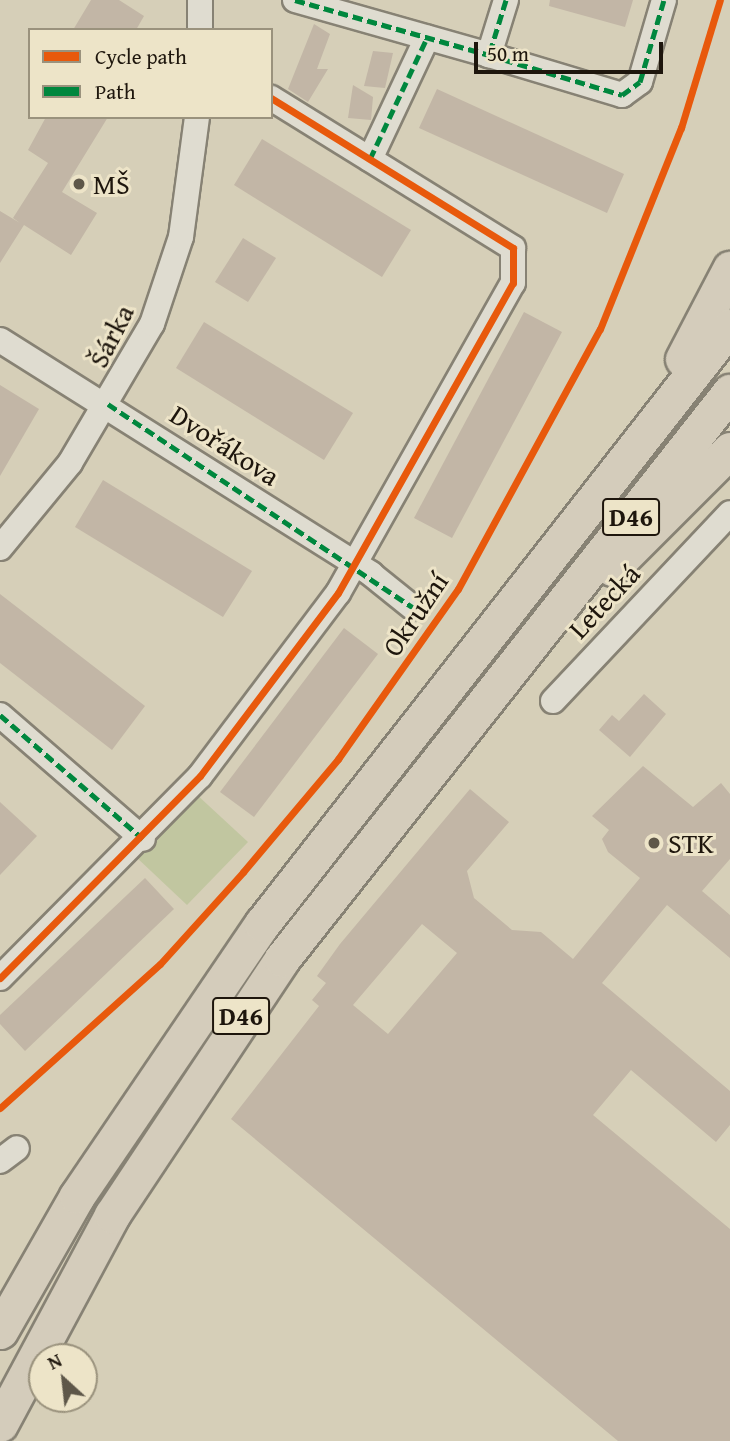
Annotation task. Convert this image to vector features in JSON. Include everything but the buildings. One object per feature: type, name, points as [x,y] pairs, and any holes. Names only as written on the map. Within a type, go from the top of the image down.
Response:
[{"type":"highway","points":[[621,465],[730,269]]},
{"type":"highway","name":"D46","points":[[0,1331],[78,1196],[196,1016],[730,326]]},
{"type":"highway","name":"D46","points":[[0,1424],[52,1321],[177,1108],[282,959],[730,393]]},
{"type":"highway","points":[[532,641],[730,450]]},
{"type":"street","points":[[200,0],[200,28]]},
{"type":"street","points":[[295,0],[628,94],[640,82],[664,0]]},
{"type":"street","points":[[489,55],[506,0]]},
{"type":"street","points":[[370,159],[427,38]]},
{"type":"street","points":[[0,978],[144,839],[200,776],[357,565],[513,284],[513,248],[273,99]]},
{"type":"street","name":"Šárka","points":[[0,548],[108,404],[170,275],[191,187],[197,119]]},
{"type":"street","name":"Dvořákova","points":[[0,340],[108,404],[357,565],[412,607]]},
{"type":"street","name":"Letecká","points":[[553,701],[730,513]]},
{"type":"street","points":[[0,715],[144,839]]},
{"type":"green space","points":[[195,793],[248,842],[187,905],[135,856]]},
{"type":"marked path","points":[[295,0],[489,55]]},
{"type":"marked path","points":[[506,0],[489,55],[622,95],[640,82],[664,0]]},
{"type":"marked path","points":[[370,159],[427,38]]},
{"type":"marked path","points":[[108,404],[412,607]]},
{"type":"marked path","points":[[0,715],[143,839]]},
{"type":"cycle path","name":"Okružní","points":[[0,1108],[160,964],[243,872],[338,759],[458,589],[600,329],[681,128],[720,0]]},
{"type":"cycle path","points":[[0,978],[200,776],[338,593],[513,283],[513,248],[273,99]]},
{"type":"place","name":"MŠ","points":[[79,184]]},
{"type":"place","name":"STK","points":[[654,843]]}]
